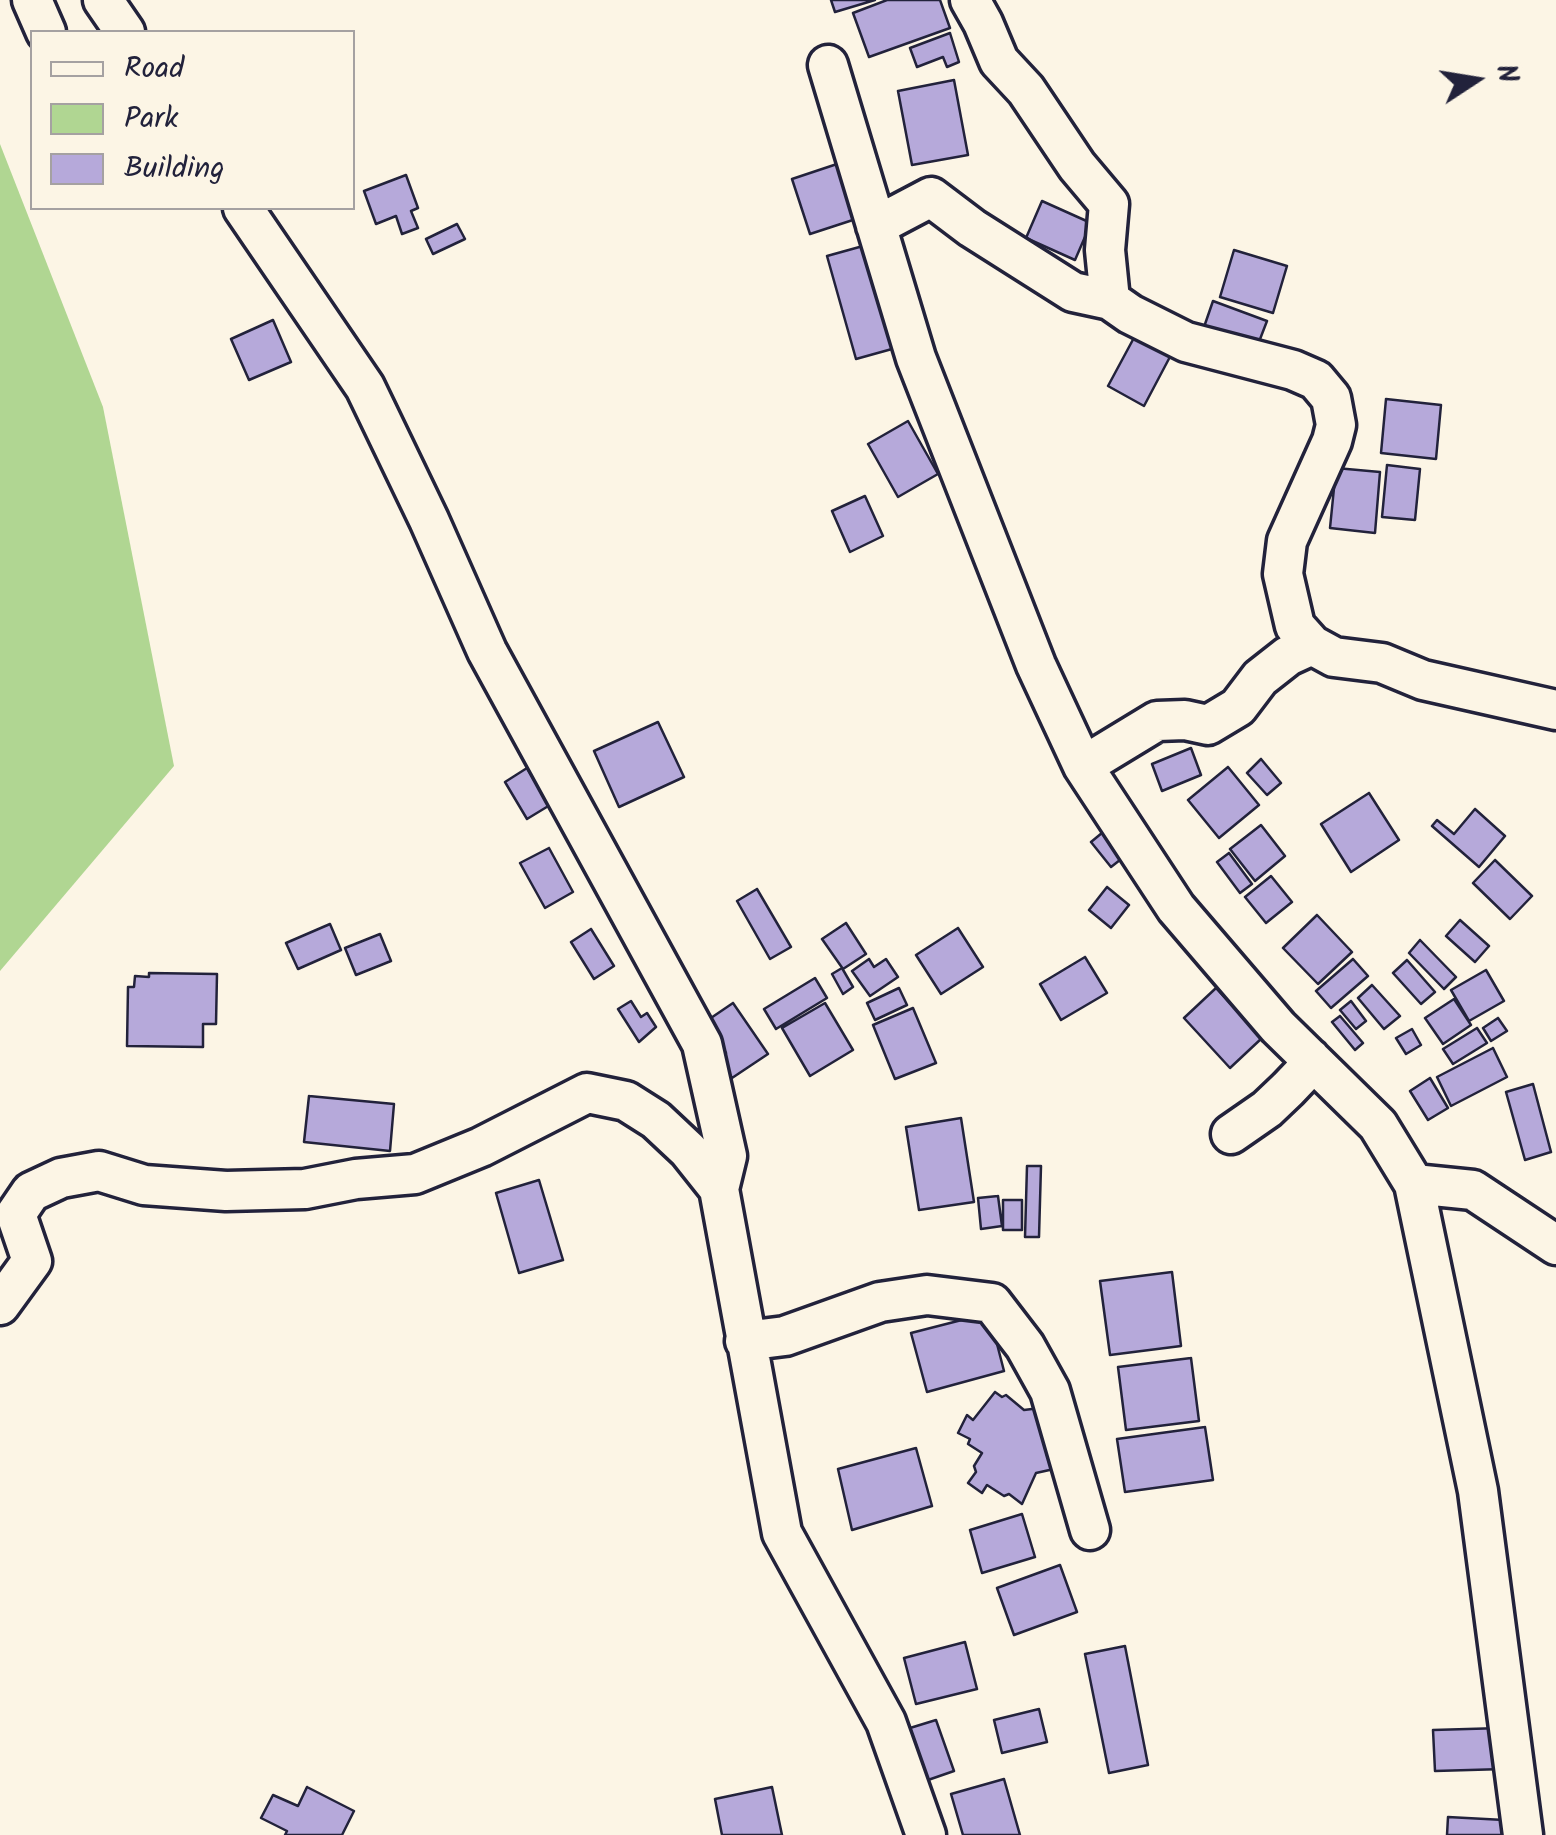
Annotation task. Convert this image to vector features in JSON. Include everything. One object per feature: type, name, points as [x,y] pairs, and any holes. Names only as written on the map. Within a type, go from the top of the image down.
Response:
[{"type":"street","points":[[32,0],[45,30]]},
{"type":"street","points":[[104,0],[125,30]]},
{"type":"street","points":[[970,0],[999,61],[1026,90],[1077,166],[1109,204],[1105,250],[1110,300]]},
{"type":"street","points":[[828,65],[916,358],[1036,664],[1082,766],[1176,908],[1278,1026],[1378,1125],[1414,1184],[1478,1491],[1523,1835]]},
{"type":"street","points":[[876,226],[932,197],[972,228],[1072,292],[1110,300],[1186,342],[1316,380],[1331,398],[1336,425],[1287,542],[1283,574],[1295,626],[1312,645],[1334,657],[1382,663],[1422,680],[1556,710]]},
{"type":"street","points":[[245,210],[365,387],[487,650],[702,1044],[726,1156],[719,1189],[782,1534],[886,1722],[926,1835]]},
{"type":"street","points":[[1082,766],[1158,721],[1185,720],[1208,725],[1238,707],[1260,678],[1288,656],[1312,645]]},
{"type":"street","points":[[1231,1134],[1288,1090],[1308,1068],[1310,1058]]},
{"type":"street","points":[[0,1304],[32,1261],[16,1214],[30,1192],[61,1178],[99,1170],[144,1185],[226,1190],[305,1189],[356,1179],[415,1174],[480,1148],[587,1093],[626,1101],[656,1120],[688,1150],[719,1189]]},
{"type":"street","points":[[1414,1184],[1473,1190],[1556,1245]]},
{"type":"street","points":[[746,1342],[785,1336],[880,1302],[927,1295],[992,1303],[1025,1346],[1050,1391],[1090,1530]]},
{"type":"green space","points":[[0,144],[103,407],[174,766],[0,971]]},
{"type":"building","points":[[831,0],[875,0],[835,12]]},
{"type":"building","points":[[887,0],[940,0],[950,28],[869,57],[853,13]]},
{"type":"building","points":[[950,33],[959,62],[947,67],[943,57],[917,67],[910,48]]},
{"type":"building","points":[[954,80],[968,155],[912,165],[898,91]]},
{"type":"building","points":[[840,163],[859,218],[810,234],[792,179]]},
{"type":"building","points":[[406,175],[418,208],[411,211],[418,228],[402,234],[396,216],[376,224],[364,191]]},
{"type":"building","points":[[1042,201],[1091,223],[1075,260],[1026,238]]},
{"type":"building","points":[[457,224],[465,239],[433,254],[426,239]]},
{"type":"building","points":[[881,241],[910,344],[856,359],[827,256]]},
{"type":"building","points":[[1234,250],[1287,266],[1273,313],[1220,297]]},
{"type":"building","points":[[1213,301],[1267,321],[1257,347],[1204,327]]},
{"type":"building","points":[[273,320],[291,362],[249,380],[231,339]]},
{"type":"building","points":[[1136,334],[1172,353],[1144,406],[1108,386]]},
{"type":"building","points":[[1386,399],[1441,405],[1436,459],[1381,453]]},
{"type":"building","points":[[908,421],[938,474],[898,497],[868,444]]},
{"type":"building","points":[[1387,465],[1420,469],[1415,520],[1382,517]]},
{"type":"building","points":[[1336,468],[1380,472],[1375,533],[1330,528]]},
{"type":"building","points":[[865,496],[883,536],[850,552],[832,511]]},
{"type":"building","points":[[658,722],[684,777],[619,807],[594,751]]},
{"type":"building","points":[[1191,748],[1201,775],[1162,791],[1152,764]]},
{"type":"building","points":[[1261,759],[1281,783],[1267,795],[1247,773]]},
{"type":"building","points":[[1228,767],[1259,805],[1219,838],[1188,800]]},
{"type":"building","points":[[527,768],[550,805],[527,819],[505,782]]},
{"type":"building","points":[[1369,793],[1399,840],[1351,872],[1321,824]]},
{"type":"building","points":[[1475,809],[1505,836],[1479,867],[1432,826],[1437,820],[1454,834]]},
{"type":"building","points":[[1114,823],[1134,849],[1111,867],[1091,842]]},
{"type":"building","points":[[1261,825],[1285,856],[1255,881],[1230,849]]},
{"type":"building","points":[[549,848],[573,892],[545,908],[520,863]]},
{"type":"building","points":[[1229,853],[1252,884],[1240,893],[1217,862]]},
{"type":"building","points":[[1495,860],[1532,896],[1510,919],[1473,883]]},
{"type":"building","points":[[1271,876],[1292,902],[1266,923],[1245,897]]},
{"type":"building","points":[[1107,887],[1129,905],[1111,928],[1089,910]]},
{"type":"building","points":[[757,889],[791,947],[770,959],[737,901]]},
{"type":"building","points":[[1317,915],[1352,952],[1318,984],[1283,948]]},
{"type":"building","points":[[1460,920],[1489,946],[1475,962],[1446,936]]},
{"type":"building","points":[[846,923],[866,954],[843,969],[822,939]]},
{"type":"building","points":[[330,924],[341,950],[298,969],[286,943]]},
{"type":"building","points":[[958,928],[983,967],[941,994],[916,955]]},
{"type":"building","points":[[591,929],[614,966],[594,979],[571,942]]},
{"type":"building","points":[[380,934],[391,961],[356,975],[345,948]]},
{"type":"building","points":[[1420,940],[1456,977],[1444,989],[1409,953]]},
{"type":"building","points":[[1085,957],[1107,993],[1061,1020],[1040,984]]},
{"type":"building","points":[[869,959],[874,967],[886,959],[898,977],[870,996],[852,971]]},
{"type":"building","points":[[1353,959],[1368,976],[1331,1008],[1316,991]]},
{"type":"building","points":[[1407,960],[1435,992],[1421,1004],[1393,973]]},
{"type":"building","points":[[842,968],[853,987],[843,994],[832,974]]},
{"type":"building","points":[[1486,970],[1504,1001],[1469,1021],[1451,990]]},
{"type":"building","points":[[149,973],[217,974],[216,1024],[203,1024],[203,1047],[127,1046],[128,987],[134,987],[135,976],[149,977]]},
{"type":"building","points":[[815,978],[827,998],[776,1029],[764,1009]]},
{"type":"building","points":[[1372,985],[1400,1016],[1384,1029],[1358,998]]},
{"type":"building","points":[[899,988],[907,1005],[875,1020],[867,1003]]},
{"type":"building","points":[[1216,988],[1262,1038],[1230,1068],[1184,1018]]},
{"type":"building","points":[[1454,999],[1471,1025],[1443,1044],[1425,1018]]},
{"type":"building","points":[[631,1001],[641,1017],[647,1013],[656,1027],[639,1042],[618,1009]]},
{"type":"building","points":[[1351,1001],[1366,1021],[1356,1029],[1340,1010]]},
{"type":"building","points":[[733,1003],[768,1054],[732,1078],[719,1058],[726,1053],[705,1022]]},
{"type":"building","points":[[825,1003],[853,1050],[810,1076],[782,1028]]},
{"type":"building","points":[[913,1008],[936,1063],[895,1079],[873,1025]]},
{"type":"building","points":[[1340,1016],[1363,1043],[1355,1050],[1332,1022]]},
{"type":"building","points":[[1498,1018],[1507,1031],[1491,1041],[1483,1028]]},
{"type":"building","points":[[1477,1028],[1487,1043],[1453,1064],[1443,1049]]},
{"type":"building","points":[[1412,1029],[1421,1045],[1406,1054],[1396,1038]]},
{"type":"building","points":[[1493,1048],[1507,1077],[1451,1106],[1437,1077]]},
{"type":"building","points":[[1430,1078],[1448,1108],[1428,1120],[1410,1091]]},
{"type":"building","points":[[1533,1084],[1551,1152],[1525,1160],[1506,1092]]},
{"type":"building","points":[[309,1096],[394,1104],[390,1151],[304,1142]]},
{"type":"building","points":[[961,1118],[974,1202],[919,1210],[906,1127]]},
{"type":"building","points":[[1027,1166],[1041,1166],[1039,1237],[1025,1237]]},
{"type":"building","points":[[539,1180],[563,1260],[519,1273],[496,1193]]},
{"type":"building","points":[[998,1196],[1002,1226],[981,1229],[978,1198]]},
{"type":"building","points":[[1003,1200],[1022,1200],[1022,1230],[1003,1230]]},
{"type":"building","points":[[1172,1272],[1181,1346],[1110,1355],[1100,1281]]},
{"type":"building","points":[[989,1313],[1004,1371],[927,1392],[911,1333]]},
{"type":"building","points":[[1191,1358],[1199,1421],[1126,1430],[1118,1367]]},
{"type":"building","points":[[995,1392],[1006,1395],[1024,1410],[1040,1408],[1054,1469],[1036,1473],[1022,1504],[987,1485],[982,1493],[968,1483],[982,1453],[968,1444],[970,1439],[958,1433],[967,1415],[973,1420]]},
{"type":"building","points":[[1205,1427],[1213,1480],[1125,1492],[1117,1439]]},
{"type":"building","points":[[916,1448],[932,1506],[852,1530],[838,1469]]},
{"type":"building","points":[[1022,1514],[1035,1557],[982,1573],[970,1530]]},
{"type":"building","points":[[1060,1565],[1077,1612],[1014,1635],[997,1588]]},
{"type":"building","points":[[965,1642],[977,1689],[916,1704],[904,1658]]},
{"type":"building","points":[[1125,1646],[1148,1765],[1109,1773],[1085,1654]]},
{"type":"building","points":[[1039,1709],[1047,1742],[1002,1753],[994,1720]]},
{"type":"building","points":[[936,1720],[954,1771],[928,1780],[910,1728]]},
{"type":"building","points":[[1502,1728],[1504,1769],[1435,1771],[1433,1730]]},
{"type":"building","points":[[1004,1779],[1020,1835],[963,1835],[951,1794]]},
{"type":"building","points":[[307,1787],[354,1811],[342,1835],[285,1835],[287,1831],[261,1818],[273,1795],[298,1806]]},
{"type":"building","points":[[772,1787],[782,1835],[722,1835],[715,1799]]},
{"type":"building","points":[[1448,1817],[1504,1820],[1503,1835],[1447,1835]]}]
